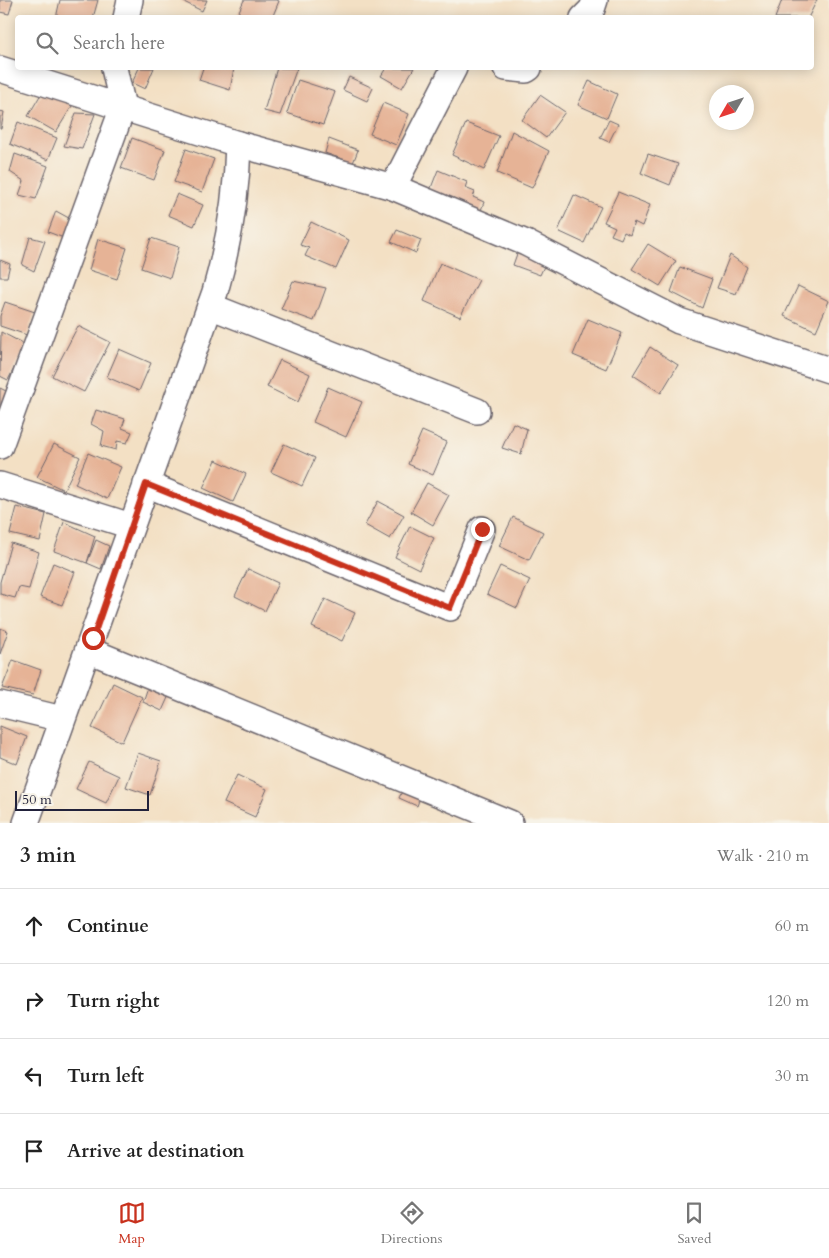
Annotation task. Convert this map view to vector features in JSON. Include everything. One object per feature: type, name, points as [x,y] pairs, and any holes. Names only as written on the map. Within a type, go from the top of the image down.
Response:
[{"type":"street","points":[[127,15],[130,0]]},
{"type":"street","points":[[586,15],[592,9],[595,0]]},
{"type":"street","points":[[0,69],[238,144],[393,186],[526,243],[679,321],[829,370]]},
{"type":"street","points":[[0,446],[123,107],[114,70]]},
{"type":"street","points":[[393,186],[453,70]]},
{"type":"street","points":[[26,823],[210,306],[226,256],[237,178],[238,144]]},
{"type":"street","points":[[210,306],[477,411]]},
{"type":"street","points":[[146,484],[450,608],[482,529]]},
{"type":"street","points":[[0,485],[131,526]]},
{"type":"street","points":[[88,650],[510,823]]},
{"type":"street","points":[[0,704],[62,719]]},
{"type":"building","points":[[0,0],[13,0],[9,14],[0,12]]},
{"type":"building","points":[[60,0],[98,0],[94,15],[57,15]]},
{"type":"building","points":[[180,0],[207,0],[202,11]]},
{"type":"building","points":[[244,0],[279,1],[273,15],[237,15]]},
{"type":"building","points":[[782,0],[817,0],[810,15],[776,15]]},
{"type":"building","points":[[138,70],[153,70],[145,89],[132,83]]},
{"type":"building","points":[[202,70],[234,70],[230,90],[199,80]]},
{"type":"building","points":[[276,70],[296,70],[280,115],[264,111]]},
{"type":"building","points":[[385,70],[413,70],[402,88],[381,76]]},
{"type":"building","points":[[349,77],[373,88],[367,101],[343,90]]},
{"type":"building","points":[[298,80],[335,92],[323,125],[287,113]]},
{"type":"building","points":[[589,81],[617,94],[607,118],[578,105]]},
{"type":"building","points":[[44,89],[72,106],[56,132],[28,116]]},
{"type":"building","points":[[540,95],[565,112],[546,138],[522,120]]},
{"type":"building","points":[[383,103],[409,114],[396,145],[370,134]]},
{"type":"building","points":[[0,111],[4,112],[1,129],[0,129]]},
{"type":"building","points":[[76,113],[95,114],[82,149],[64,146]]},
{"type":"building","points":[[609,120],[618,124],[609,142],[600,138]]},
{"type":"building","points":[[18,122],[57,138],[48,160],[10,144]]},
{"type":"building","points":[[466,123],[499,136],[484,170],[452,155]]},
{"type":"building","points":[[512,131],[549,151],[532,188],[497,173]]},
{"type":"building","points":[[132,138],[165,150],[154,180],[121,168]]},
{"type":"building","points":[[329,139],[358,150],[353,163],[325,153]]},
{"type":"building","points":[[186,149],[214,159],[202,192],[174,182]]},
{"type":"building","points":[[15,154],[48,166],[36,199],[19,195],[24,181],[10,172]]},
{"type":"building","points":[[648,154],[678,164],[670,185],[641,173]]},
{"type":"building","points":[[438,170],[467,182],[465,188],[475,192],[473,197],[484,202],[480,213],[429,193]]},
{"type":"building","points":[[618,192],[650,205],[642,226],[634,222],[630,235],[624,232],[621,239],[611,235],[615,227],[604,222]]},
{"type":"building","points":[[177,194],[203,205],[194,226],[168,215]]},
{"type":"building","points":[[574,195],[601,207],[584,243],[558,231]]},
{"type":"building","points":[[56,211],[76,222],[69,240],[48,232]]},
{"type":"building","points":[[311,222],[349,240],[336,269],[305,256],[309,248],[300,245]]},
{"type":"building","points":[[397,230],[421,240],[416,253],[391,242]]},
{"type":"building","points":[[30,237],[45,241],[34,271],[22,265]]},
{"type":"building","points":[[151,238],[179,247],[170,278],[141,268]]},
{"type":"building","points":[[98,239],[127,248],[117,279],[89,270]]},
{"type":"building","points":[[648,244],[676,261],[660,286],[632,269]]},
{"type":"building","points":[[518,251],[546,262],[540,275],[513,265]]},
{"type":"building","points":[[730,255],[747,267],[736,294],[717,288]]},
{"type":"building","points":[[0,260],[10,264],[7,277],[0,277]]},
{"type":"building","points":[[440,263],[479,280],[460,317],[424,301]]},
{"type":"building","points":[[680,267],[712,279],[702,308],[671,292]]},
{"type":"building","points":[[293,281],[326,288],[314,321],[281,309]]},
{"type":"building","points":[[798,286],[829,301],[816,331],[784,316]]},
{"type":"building","points":[[5,302],[35,312],[27,335],[0,326],[0,316]]},
{"type":"building","points":[[588,319],[622,333],[606,369],[573,355]]},
{"type":"building","points":[[78,326],[110,342],[84,392],[52,376]]},
{"type":"building","points":[[1,332],[26,345],[8,380],[0,376]]},
{"type":"building","points":[[650,347],[678,365],[661,393],[633,375]]},
{"type":"building","points":[[119,349],[151,363],[139,391],[107,377]]},
{"type":"building","points":[[280,360],[310,374],[298,402],[267,387]]},
{"type":"building","points":[[328,387],[362,402],[346,437],[313,422]]},
{"type":"building","points":[[0,388],[12,394],[0,418]]},
{"type":"building","points":[[96,410],[125,419],[122,428],[132,432],[127,443],[117,441],[116,450],[101,446],[104,431],[91,424]]},
{"type":"building","points":[[513,423],[527,429],[521,454],[502,448]]},
{"type":"building","points":[[422,431],[447,442],[433,475],[408,464]]},
{"type":"building","points":[[54,444],[80,457],[64,490],[37,477]]},
{"type":"building","points":[[284,444],[315,458],[302,486],[271,472]]},
{"type":"building","points":[[88,453],[121,467],[107,499],[75,484]]},
{"type":"building","points":[[216,460],[246,474],[233,502],[203,488]]},
{"type":"building","points":[[427,483],[449,495],[433,525],[411,512]]},
{"type":"building","points":[[378,501],[404,515],[390,539],[365,525]]},
{"type":"building","points":[[17,507],[46,514],[40,541],[10,534]]},
{"type":"building","points":[[513,517],[543,532],[529,560],[499,546]]},
{"type":"building","points":[[64,522],[95,536],[87,563],[54,551]]},
{"type":"building","points":[[410,526],[434,538],[419,569],[395,557]]},
{"type":"building","points":[[96,540],[109,546],[101,569],[87,563]]},
{"type":"building","points":[[11,543],[39,552],[29,589],[19,587],[15,598],[0,594],[0,582]]},
{"type":"building","points":[[53,563],[75,572],[62,605],[40,597]]},
{"type":"building","points":[[500,566],[530,580],[517,608],[487,594]]},
{"type":"building","points":[[248,569],[278,583],[265,611],[235,596]]},
{"type":"building","points":[[325,599],[355,613],[342,641],[312,627]]},
{"type":"building","points":[[0,628],[8,631],[0,654]]},
{"type":"building","points":[[13,660],[41,670],[33,695],[2,688]]},
{"type":"building","points":[[113,683],[142,697],[122,742],[92,728]]},
{"type":"building","points":[[149,684],[170,693],[162,711],[143,702]]},
{"type":"building","points":[[0,726],[27,737],[17,764],[0,757]]},
{"type":"building","points":[[138,753],[161,761],[150,795],[126,787]]},
{"type":"building","points":[[89,762],[119,776],[106,803],[76,789]]},
{"type":"building","points":[[237,775],[267,789],[255,817],[224,803]]},
{"type":"building","points":[[404,787],[421,795],[417,806],[399,798]]},
{"type":"route","points":[[93,638],[146,484],[450,608],[482,529]]}]
